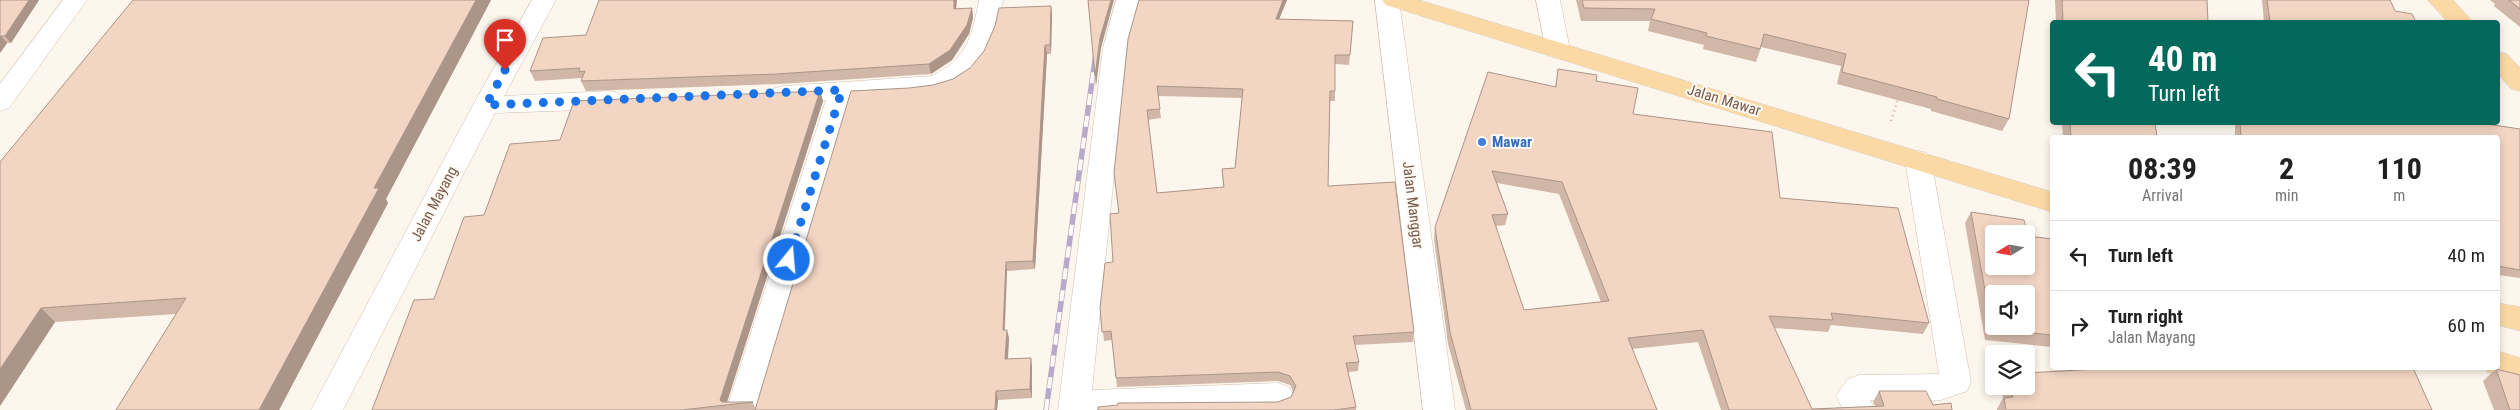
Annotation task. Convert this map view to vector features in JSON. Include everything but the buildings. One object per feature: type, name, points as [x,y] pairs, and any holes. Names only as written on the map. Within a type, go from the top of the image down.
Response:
[{"type":"main road","name":"Jalan Mawar","points":[[1394,0],[1882,148],[2050,201]]},
{"type":"main road","points":[[2440,0],[2460,20]]},
{"type":"main road","points":[[2500,62],[2520,83]]},
{"type":"main road","points":[[2500,314],[2520,319]]},
{"type":"main road","points":[[2500,364],[2520,370]]},
{"type":"street","points":[[0,102],[10,77],[75,0]]},
{"type":"street","name":"Jalan Mayang","points":[[327,410],[486,105],[544,0]]},
{"type":"street","points":[[759,95],[937,84],[955,77],[971,61],[982,43],[991,0]]},
{"type":"street","points":[[1128,0],[1115,48],[1074,406],[1278,396]]},
{"type":"street","name":"Jalan Manggar","points":[[1387,0],[1439,410]]},
{"type":"street","points":[[1548,0],[1558,50]]},
{"type":"street","points":[[742,410],[842,90]]},
{"type":"street","points":[[486,105],[632,100]]},
{"type":"street","points":[[1858,410],[1852,395],[1859,388],[1941,387],[1956,382],[1918,160]]},
{"type":"path","points":[[1882,148],[1901,92]]},
{"type":"railway","points":[[1046,410],[1096,53]]},
{"type":"place","name":"Mawar","points":[[1482,142]]},
{"type":"route","points":[[505,70],[486,105],[842,90],[789,260]]}]
